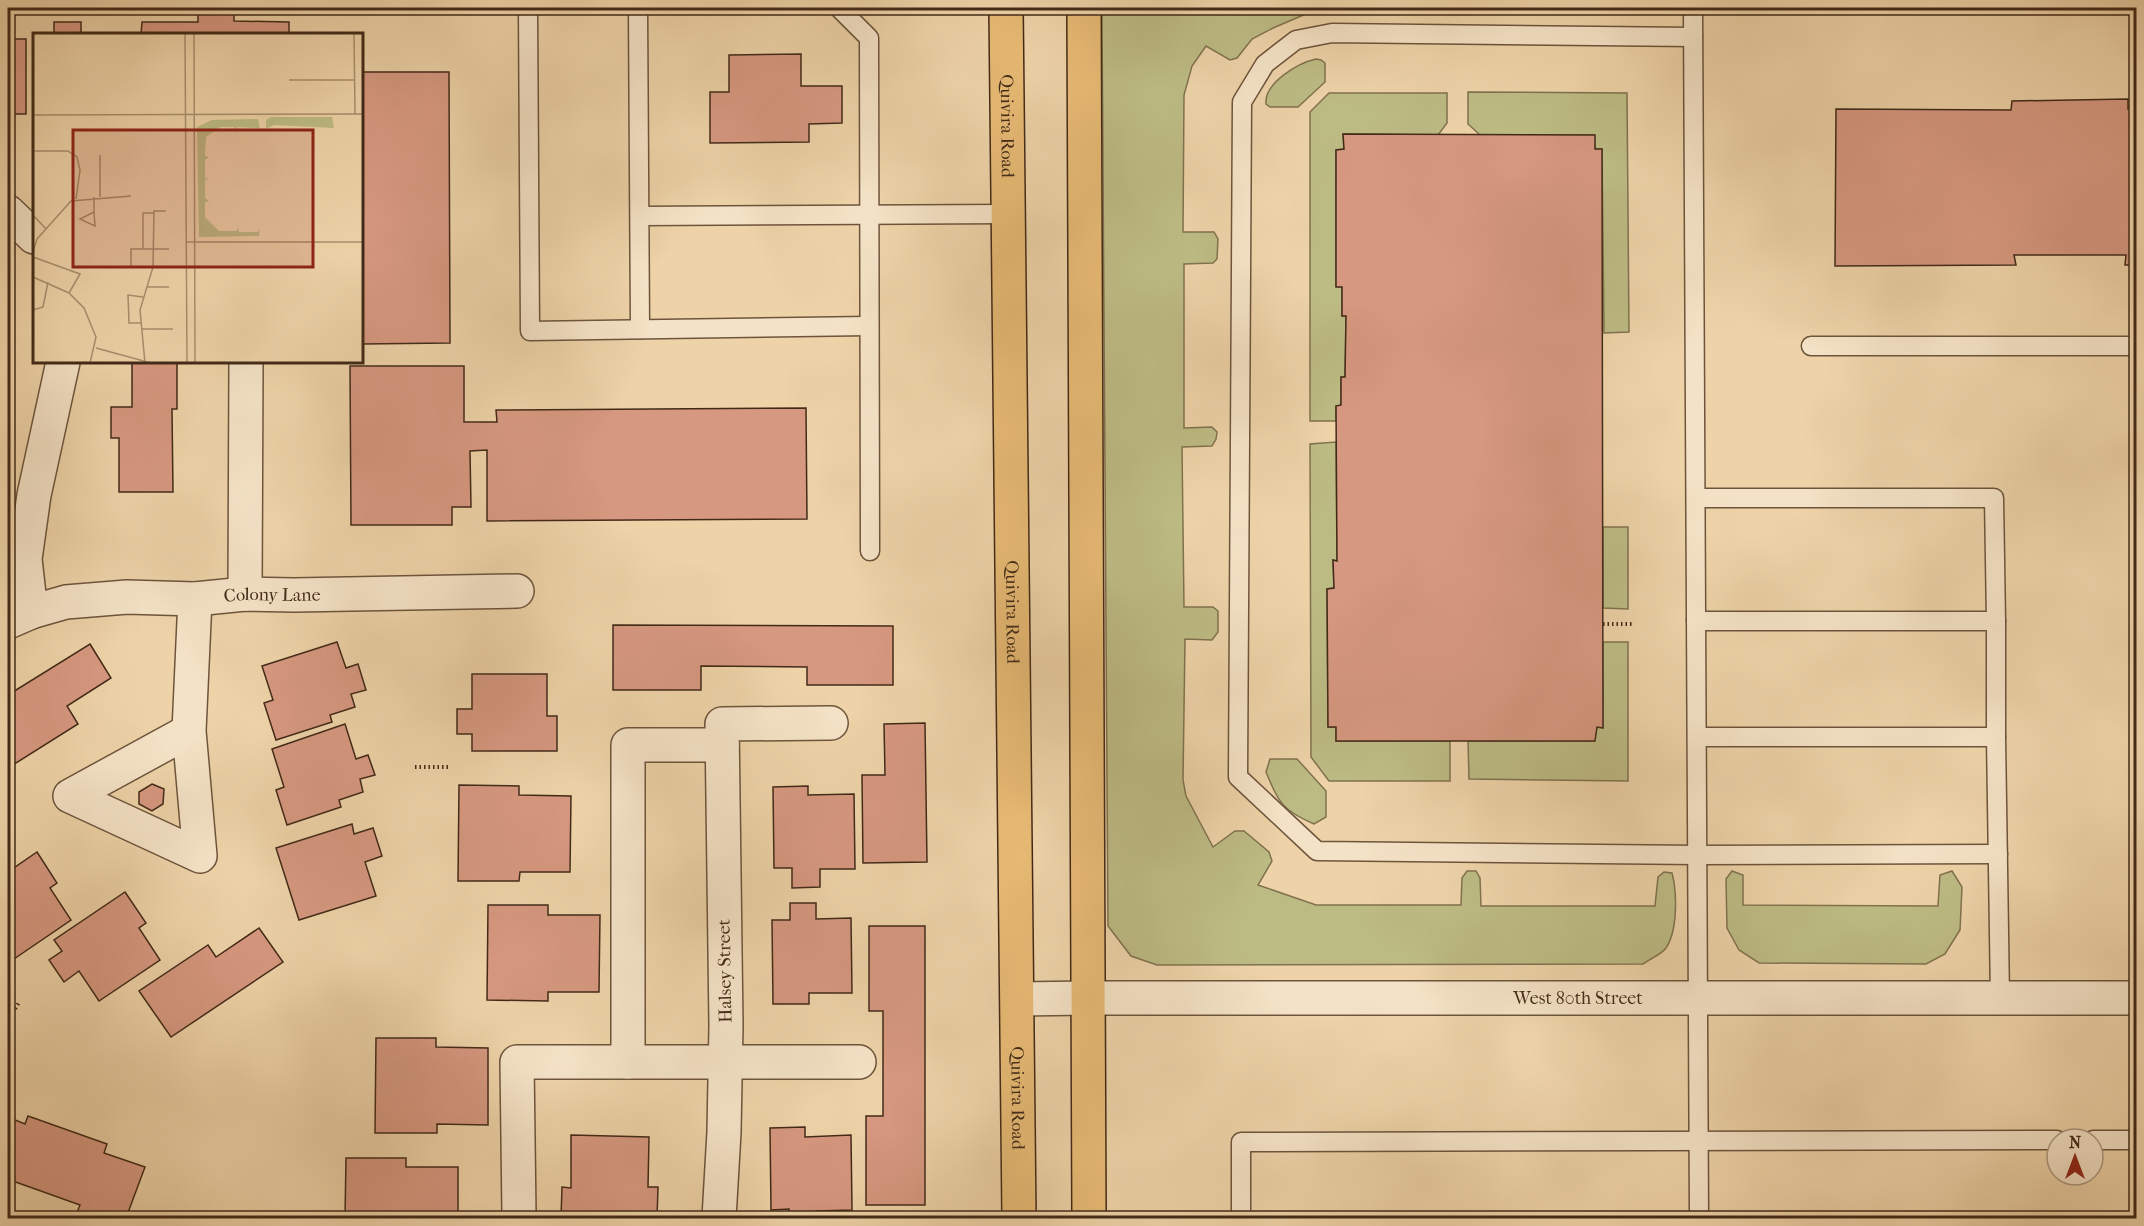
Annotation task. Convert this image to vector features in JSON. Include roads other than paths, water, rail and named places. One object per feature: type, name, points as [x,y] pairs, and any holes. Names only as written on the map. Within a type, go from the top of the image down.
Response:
[{"type":"main road","name":"Quivira Road","points":[[1006,8],[1019,1218]]},
{"type":"main road","points":[[1084,8],[1089,1218]]},
{"type":"street","points":[[8,212],[33,236]]},
{"type":"street","name":"Colony Lane","points":[[63,363],[34,495],[19,617],[66,602],[127,597],[195,599],[245,594],[517,591]]},
{"type":"street","points":[[245,594],[246,363]]},
{"type":"street","points":[[189,731],[195,599]]},
{"type":"street","points":[[628,1062],[628,745],[831,723]]},
{"type":"street","name":"Halsey Street","points":[[719,1218],[725,1062],[722,734]]},
{"type":"street","name":"West 80th Street","points":[[1018,999],[2136,998]]},
{"type":"street","points":[[519,1216],[517,1062],[859,1062]]},
{"type":"lane","points":[[528,8],[530,331],[869,326]]},
{"type":"lane","points":[[638,8],[640,329]]},
{"type":"lane","points":[[839,8],[869,38],[870,551]]},
{"type":"lane","points":[[1694,8],[1699,1218]]},
{"type":"lane","points":[[1694,37],[1332,33],[1296,40],[1265,64],[1242,102],[1238,777],[1317,851],[1698,855],[1998,854]]},
{"type":"lane","points":[[640,216],[1009,214]]},
{"type":"lane","points":[[1811,346],[2136,346]]},
{"type":"lane","points":[[1696,498],[1994,498],[2000,998]]},
{"type":"lane","points":[[1696,621],[1996,621]]},
{"type":"lane","points":[[1698,737],[1996,737]]},
{"type":"lane","points":[[1241,1218],[1241,1142],[2045,1140]]},
{"type":"lane","points":[[2105,1140],[2136,1140]]}]
